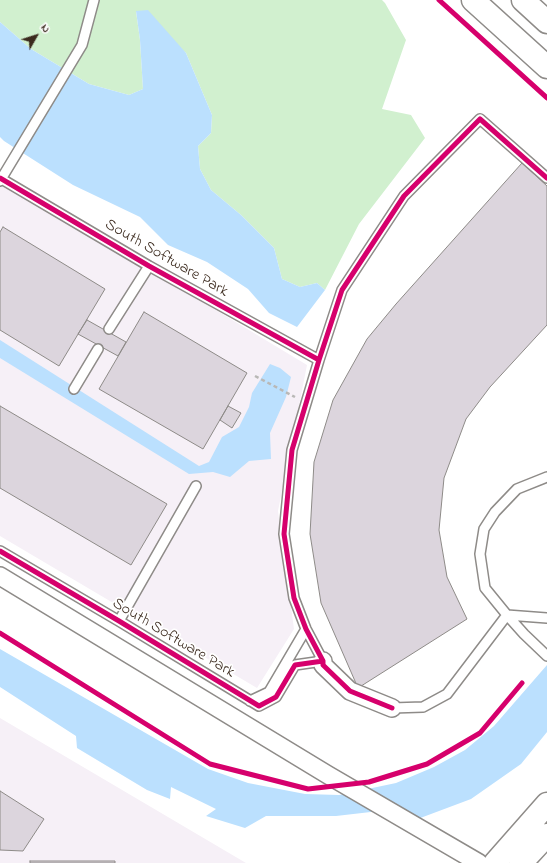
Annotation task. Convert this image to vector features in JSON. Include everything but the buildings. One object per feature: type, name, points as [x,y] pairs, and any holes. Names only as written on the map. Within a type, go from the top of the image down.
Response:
[{"type":"main road","points":[[473,0],[547,67]]},
{"type":"main road","points":[[523,0],[547,22]]},
{"type":"main road","points":[[496,863],[547,804]]},
{"type":"main road","points":[[521,863],[547,834]]},
{"type":"street","points":[[0,576],[328,775],[479,863]]},
{"type":"street","points":[[323,661],[323,665],[350,692],[392,708]]},
{"type":"lane","points":[[0,180],[82,45],[94,0]]},
{"type":"lane","points":[[323,661],[306,629],[294,598],[284,534],[292,450],[342,290],[404,196],[480,120],[547,178]]},
{"type":"lane","name":"South Software Park","points":[[0,180],[149,266],[319,360]]},
{"type":"lane","points":[[109,329],[149,266]]},
{"type":"lane","points":[[74,389],[98,349]]},
{"type":"lane","points":[[547,477],[517,489],[495,512],[484,529],[480,554],[485,588],[507,616],[547,656]]},
{"type":"lane","points":[[119,621],[196,486]]},
{"type":"lane","name":"South Software Park","points":[[0,552],[119,621],[259,706],[276,697],[295,665],[323,661]]},
{"type":"lane","points":[[507,616],[547,618]]},
{"type":"lane","points":[[392,708],[423,708],[447,694],[507,616]]},
{"type":"lane","points":[[250,700],[269,692],[306,629]]},
{"type":"path","points":[[255,376],[289,394]]},
{"type":"shaded area","points":[[0,180],[307,365],[278,511],[294,629],[257,688],[0,536]]},
{"type":"shaded area","points":[[0,718],[246,863],[0,863]]},
{"type":"green space","points":[[0,0],[382,0],[406,40],[382,109],[411,115],[425,138],[359,224],[325,290],[317,283],[300,287],[282,279],[274,248],[241,215],[211,190],[200,169],[198,146],[211,133],[212,115],[186,53],[136,11],[140,40],[143,89],[129,95],[89,84],[31,49],[0,22]]},
{"type":"water","points":[[148,10],[186,53],[212,115],[211,133],[198,146],[200,169],[211,190],[241,215],[274,248],[282,279],[300,287],[317,283],[325,290],[297,327],[269,313],[248,289],[207,262],[168,245],[140,217],[73,185],[0,137],[0,22],[31,49],[89,84],[129,95],[143,89],[140,40],[136,11]]},
{"type":"water","points":[[0,340],[199,466],[209,462],[222,437],[239,427],[249,407],[252,393],[270,364],[280,368],[291,377],[286,397],[270,433],[271,459],[249,461],[230,477],[213,472],[189,474],[0,358]]},
{"type":"water","points":[[0,649],[208,769],[248,783],[305,794],[339,795],[396,783],[434,767],[465,750],[494,726],[547,665],[547,732],[521,764],[471,799],[415,820],[388,810],[336,816],[266,816],[245,828],[206,816],[216,809],[171,787],[170,799],[147,790],[77,748],[76,736],[0,687]]},
{"type":"cycle path","points":[[439,0],[547,98]]},
{"type":"cycle path","points":[[392,708],[350,691],[323,665],[323,661],[306,629],[294,598],[284,534],[292,450],[342,290],[404,196],[480,119],[547,178]]},
{"type":"cycle path","points":[[0,178],[149,266],[319,360]]},
{"type":"cycle path","points":[[0,551],[259,706],[276,697],[295,665],[323,661]]},
{"type":"cycle path","points":[[0,633],[210,764],[308,789],[369,782],[427,764],[480,733],[522,683]]}]
